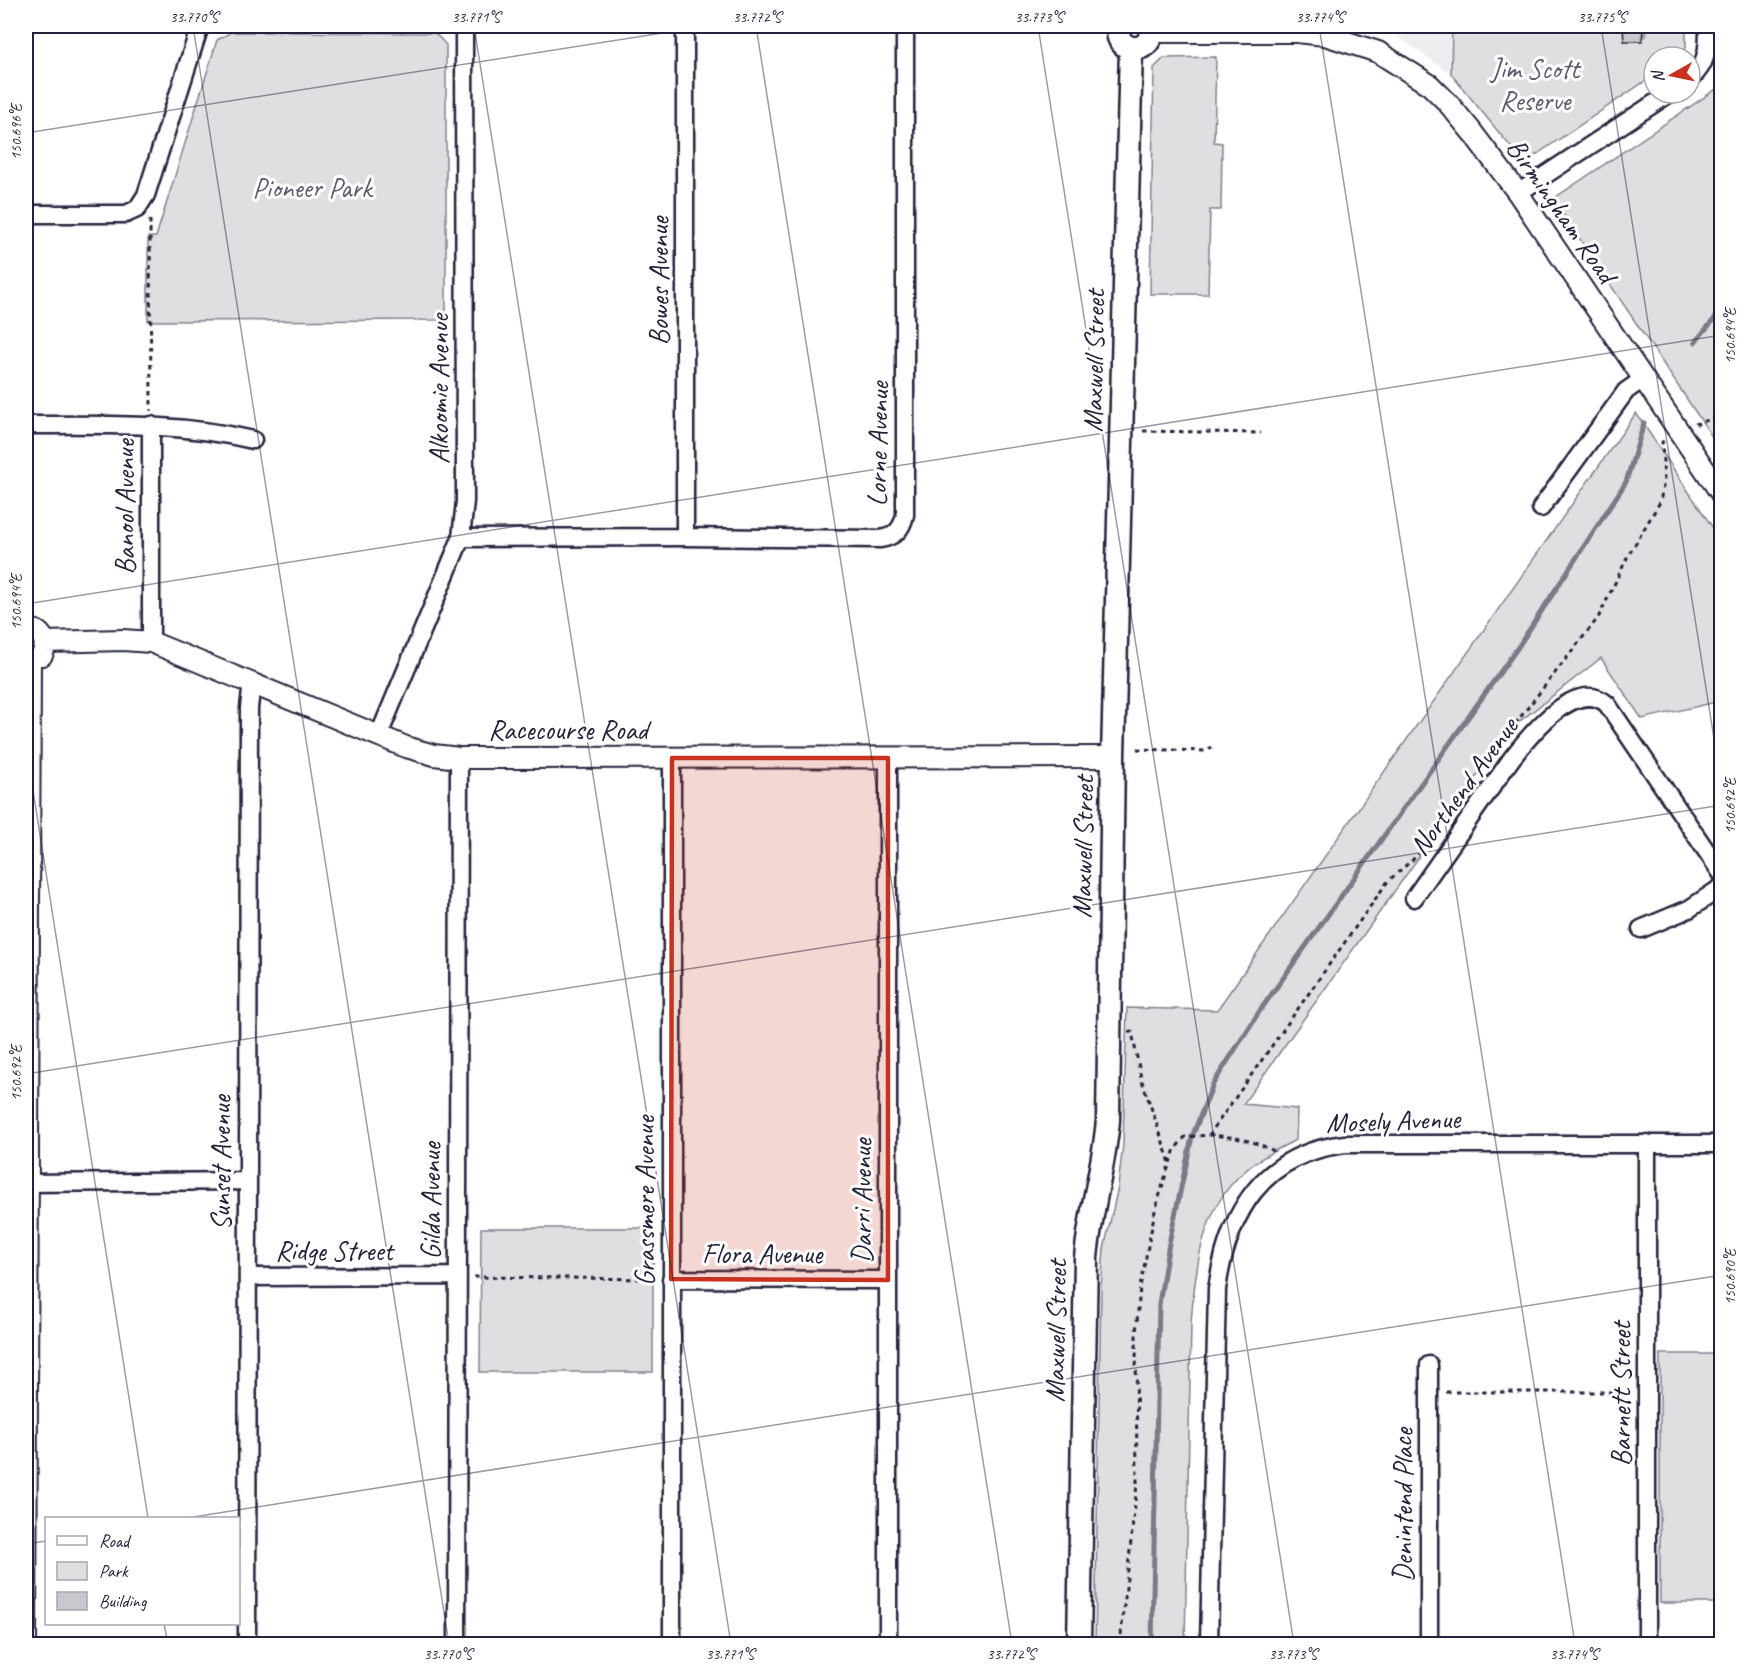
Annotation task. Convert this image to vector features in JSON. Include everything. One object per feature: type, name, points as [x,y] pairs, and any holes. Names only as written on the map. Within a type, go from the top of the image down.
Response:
[{"type":"main road","points":[[1119,26],[1120,39],[1131,48],[1145,45],[1151,29]]},
{"type":"main road","name":"Maxwell Street","points":[[1079,1644],[1086,1258],[1106,1140],[1131,48]]},
{"type":"street","points":[[26,214],[126,214],[137,209],[146,195],[200,26]]},
{"type":"street","name":"Alkoomie Avenue","points":[[379,735],[461,538],[465,501],[464,26]]},
{"type":"street","name":"Bowes Avenue","points":[[685,26],[685,537]]},
{"type":"street","name":"Lorne Avenue","points":[[461,538],[880,539],[894,535],[904,521],[905,26]]},
{"type":"street","points":[[1702,65],[1708,51],[1708,26]]},
{"type":"street","name":"Birmingham Road","points":[[1151,29],[1297,32],[1343,40],[1378,52],[1423,80],[1448,103],[1518,193],[1722,495]]},
{"type":"street","points":[[1518,193],[1652,105]]},
{"type":"street","points":[[1541,508],[1626,390],[1643,379]]},
{"type":"street","name":"Banool Avenue","points":[[26,425],[151,425],[151,642]]},
{"type":"street","points":[[151,425],[216,431],[253,440]]},
{"type":"street","points":[[26,629],[39,632],[45,642],[43,653],[36,660],[28,661],[26,1644]]},
{"type":"street","name":"Racecourse Road","points":[[45,642],[123,640],[151,642],[420,752],[459,758],[1113,756]]},
{"type":"street","name":"Sunset Avenue","points":[[247,1644],[249,708],[252,682]]},
{"type":"street","name":"Northend Avenue","points":[[1414,898],[1512,758],[1530,736],[1552,715],[1574,699],[1590,696],[1607,704],[1722,874]]},
{"type":"street","name":"Gilda Avenue","points":[[457,1644],[459,758]]},
{"type":"street","name":"Grassmere Avenue","points":[[672,758],[672,1644]]},
{"type":"street","name":"Darri Avenue","points":[[888,758],[888,1644]]},
{"type":"street","points":[[1641,929],[1689,909],[1722,887]]},
{"type":"street","name":"Barnett Street","points":[[1647,1143],[1647,1644]]},
{"type":"street","name":"Mosely Avenue","points":[[1209,1644],[1215,1309],[1220,1271],[1228,1238],[1242,1207],[1263,1183],[1288,1162],[1313,1151],[1345,1144],[1722,1144]]},
{"type":"street","points":[[27,1183],[247,1181]]},
{"type":"street","name":"Ridge Street","points":[[248,1277],[457,1276]]},
{"type":"street","name":"Flora Avenue","points":[[671,1279],[888,1280]]},
{"type":"street","name":"Denintend Place","points":[[1429,1365],[1429,1644]]},
{"type":"path","points":[[146,195],[150,209],[151,425]]},
{"type":"path","points":[[1695,420],[1697,424],[1722,415]]},
{"type":"path","points":[[1143,431],[1261,433]]},
{"type":"path","points":[[1503,740],[1598,618],[1628,556],[1660,502],[1664,481],[1662,442]]},
{"type":"path","points":[[1137,749],[1205,751],[1212,747]]},
{"type":"path","points":[[1209,1135],[1388,881],[1418,855],[1434,837],[1468,789]]},
{"type":"path","points":[[1108,1032],[1132,1032],[1142,1078],[1170,1164]]},
{"type":"path","points":[[1120,1644],[1137,1484],[1136,1334],[1140,1287],[1155,1211],[1175,1149],[1185,1137],[1209,1135],[1239,1137],[1260,1144],[1281,1155],[1288,1162]]},
{"type":"path","points":[[457,1276],[671,1279]]},
{"type":"path","points":[[1429,1392],[1647,1391]]},
{"type":"highlighted area","points":[[672,758],[888,758],[888,1280],[671,1279]]},
{"type":"shaded area","points":[[1361,26],[1452,26],[1451,74],[1394,34]]},
{"type":"green space","name":"Jim Scott Reserve","points":[[1452,26],[1686,26],[1686,45],[1642,45],[1642,83],[1524,163],[1451,74]]},
{"type":"green space","name":"Pioneer Park","points":[[231,32],[435,33],[446,45],[446,320],[148,321],[148,237],[156,237],[217,40]]},
{"type":"green space","points":[[1216,57],[1214,142],[1222,143],[1221,210],[1210,210],[1208,294],[1150,294],[1154,68],[1164,58]]},
{"type":"green space","points":[[1721,86],[1721,447],[1553,199],[1693,105],[1702,105],[1702,99]]},
{"type":"green space","points":[[1636,413],[1721,540],[1721,701],[1642,719],[1601,658],[1510,729],[1243,1104],[1297,1109],[1296,1140],[1256,1162],[1230,1186],[1210,1221],[1198,1261],[1191,1323],[1185,1644],[1095,1644],[1101,1287],[1104,1249],[1118,1187],[1123,1144],[1127,1008],[1217,1010]]},
{"type":"green space","points":[[481,1228],[653,1228],[653,1372],[480,1372]]},
{"type":"green space","points":[[1660,1354],[1721,1354],[1721,1603],[1660,1603]]},
{"type":"building","points":[[1610,26],[1657,26],[1657,28],[1643,27],[1642,41],[1624,41],[1623,27]]},
{"type":"waterway","points":[[1695,342],[1722,310]]},
{"type":"waterway","points":[[1152,1644],[1159,1304],[1169,1243],[1192,1137],[1213,1084],[1259,1012],[1518,647],[1626,482],[1644,423]]}]
